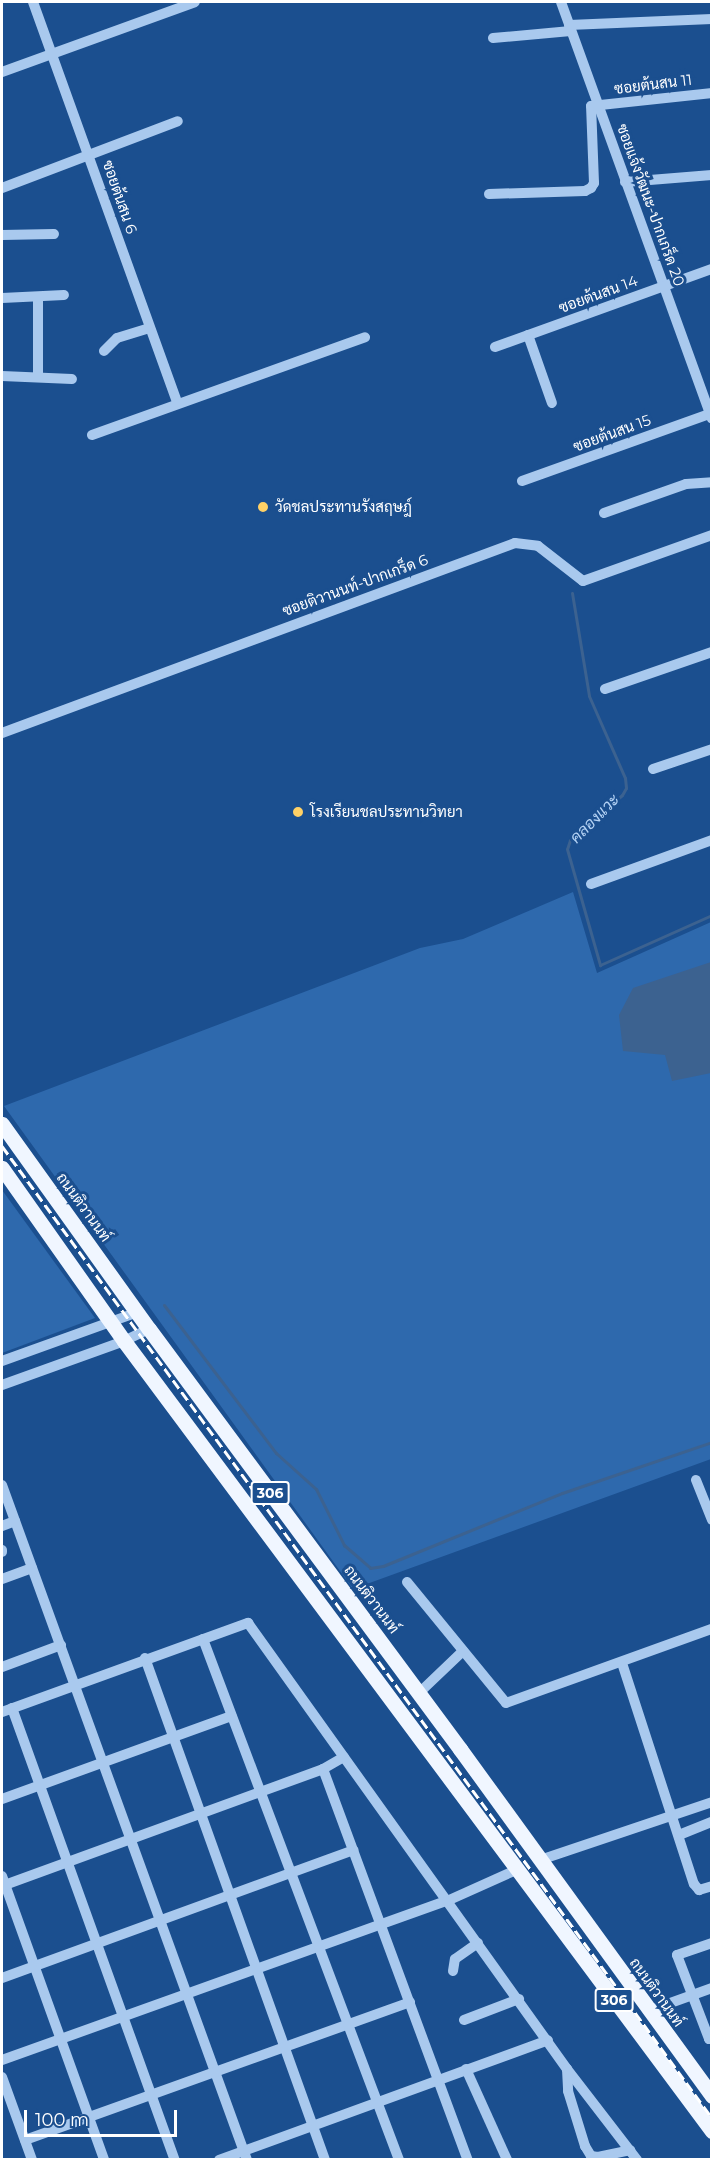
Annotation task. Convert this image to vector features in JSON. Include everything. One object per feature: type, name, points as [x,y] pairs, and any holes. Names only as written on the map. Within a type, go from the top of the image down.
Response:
[{"type":"main road","name":"ถนนติวานนท์","points":[[2,1124],[149,1329],[419,1693],[711,2096]]},
{"type":"main road","name":"306","points":[[2,1168],[124,1341],[711,2131]]},
{"type":"main road","points":[[516,1870],[540,1860]]},
{"type":"street","name":"ซอยต้นสน 6","points":[[33,2],[177,403]]},
{"type":"street","points":[[2,72],[195,2]]},
{"type":"street","name":"ซอยแจ้งวัฒนะ-ปากเกร็ด 20","points":[[561,2],[711,415]]},
{"type":"street","points":[[493,38],[570,28],[711,19]]},
{"type":"street","name":"ซอยต้นสน 11","points":[[598,106],[711,93]]},
{"type":"street","points":[[489,194],[585,191],[591,188],[594,183],[591,106],[598,106]]},
{"type":"street","points":[[2,188],[178,121]]},
{"type":"street","points":[[625,182],[711,175]]},
{"type":"street","points":[[2,235],[54,234]]},
{"type":"street","name":"ซอยต้นสน 14","points":[[495,347],[711,269]]},
{"type":"street","points":[[2,298],[64,295]]},
{"type":"street","points":[[38,297],[38,377]]},
{"type":"street","points":[[104,351],[117,338],[150,328]]},
{"type":"street","points":[[528,335],[552,403]]},
{"type":"street","points":[[92,435],[364,337]]},
{"type":"street","points":[[2,376],[72,379]]},
{"type":"street","name":"ซอยต้นสน 15","points":[[522,481],[711,415]]},
{"type":"street","points":[[604,513],[686,484],[711,482]]},
{"type":"street","name":"ซอยติวานนท์-ปากเกร็ด 6","points":[[2,733],[515,543],[538,546],[564,569],[583,581],[711,535]]},
{"type":"street","points":[[604,689],[711,652]]},
{"type":"street","points":[[653,769],[711,749]]},
{"type":"street","points":[[591,884],[711,840]]},
{"type":"street","points":[[13,1381],[3,1361],[113,1323],[138,1312]]},
{"type":"street","points":[[2,1385],[124,1341],[149,1329]]},
{"type":"street","points":[[696,1480],[711,1520]]},
{"type":"street","points":[[2,1485],[246,2155]]},
{"type":"street","points":[[2,1526],[15,1521]]},
{"type":"street","points":[[2,1579],[32,1568]]},
{"type":"street","points":[[407,1582],[506,1703],[711,1629]]},
{"type":"street","points":[[175,2160],[39,1785],[7,1710],[145,1658],[248,1623],[567,2069],[637,2160]]},
{"type":"street","points":[[203,1639],[399,2160]]},
{"type":"street","points":[[2,1667],[61,1645]]},
{"type":"street","points":[[419,1693],[463,1651]]},
{"type":"street","points":[[145,1658],[325,2160]]},
{"type":"street","points":[[622,1663],[696,1888],[699,1890],[711,1886]]},
{"type":"street","points":[[2,1799],[172,1735],[231,1716]]},
{"type":"street","points":[[104,2160],[3,1882],[67,1863],[200,1812],[323,1769],[344,1757]]},
{"type":"street","points":[[323,1769],[468,2160]]},
{"type":"street","points":[[540,1860],[711,1802]]},
{"type":"street","points":[[679,1835],[711,1822]]},
{"type":"street","points":[[2,1978],[229,1893],[353,1850]]},
{"type":"street","points":[[2,2061],[447,1901],[516,1870]]},
{"type":"street","points":[[453,1971],[455,1959],[478,1943]]},
{"type":"street","points":[[711,1943],[677,1955],[709,2039],[711,2038]]},
{"type":"street","points":[[648,2011],[711,1988]]},
{"type":"street","points":[[464,2020],[519,1999]]},
{"type":"street","points":[[25,2140],[284,2045],[410,2002]]},
{"type":"street","points":[[219,2160],[246,2155],[312,2124],[548,2040]]},
{"type":"street","points":[[466,2069],[507,2160]]},
{"type":"street","points":[[567,2069],[568,2091],[585,2146],[591,2156],[598,2157],[630,2150]]},
{"type":"street","points":[[2,2077],[32,2160]]},
{"type":"shaded area","points":[[573,892],[597,973],[711,922],[711,1459],[353,1589],[4,1106],[420,948],[463,939]]},
{"type":"shaded area","points":[[711,962],[711,1073],[672,1081],[665,1055],[623,1051],[619,1015],[633,988]]},
{"type":"shaded area","points":[[2,1190],[95,1318],[2,1353]]},
{"type":"waterway","name":"คลองแวะ","points":[[572,593],[589,696],[625,778],[626,788],[622,795],[570,840],[567,849],[600,965],[712,915]]},
{"type":"waterway","points":[[164,1305],[276,1453],[316,1489],[344,1545],[370,1568],[383,1566],[562,1493],[712,1442]]},
{"type":"railway","points":[[2,1146],[712,2118]]},
{"type":"place","name":"วัดชลประทานรังสฤษฎ์","points":[[263,507]]},
{"type":"place","name":"โรงเรียนชลประทานวิทยา","points":[[298,812]]}]
